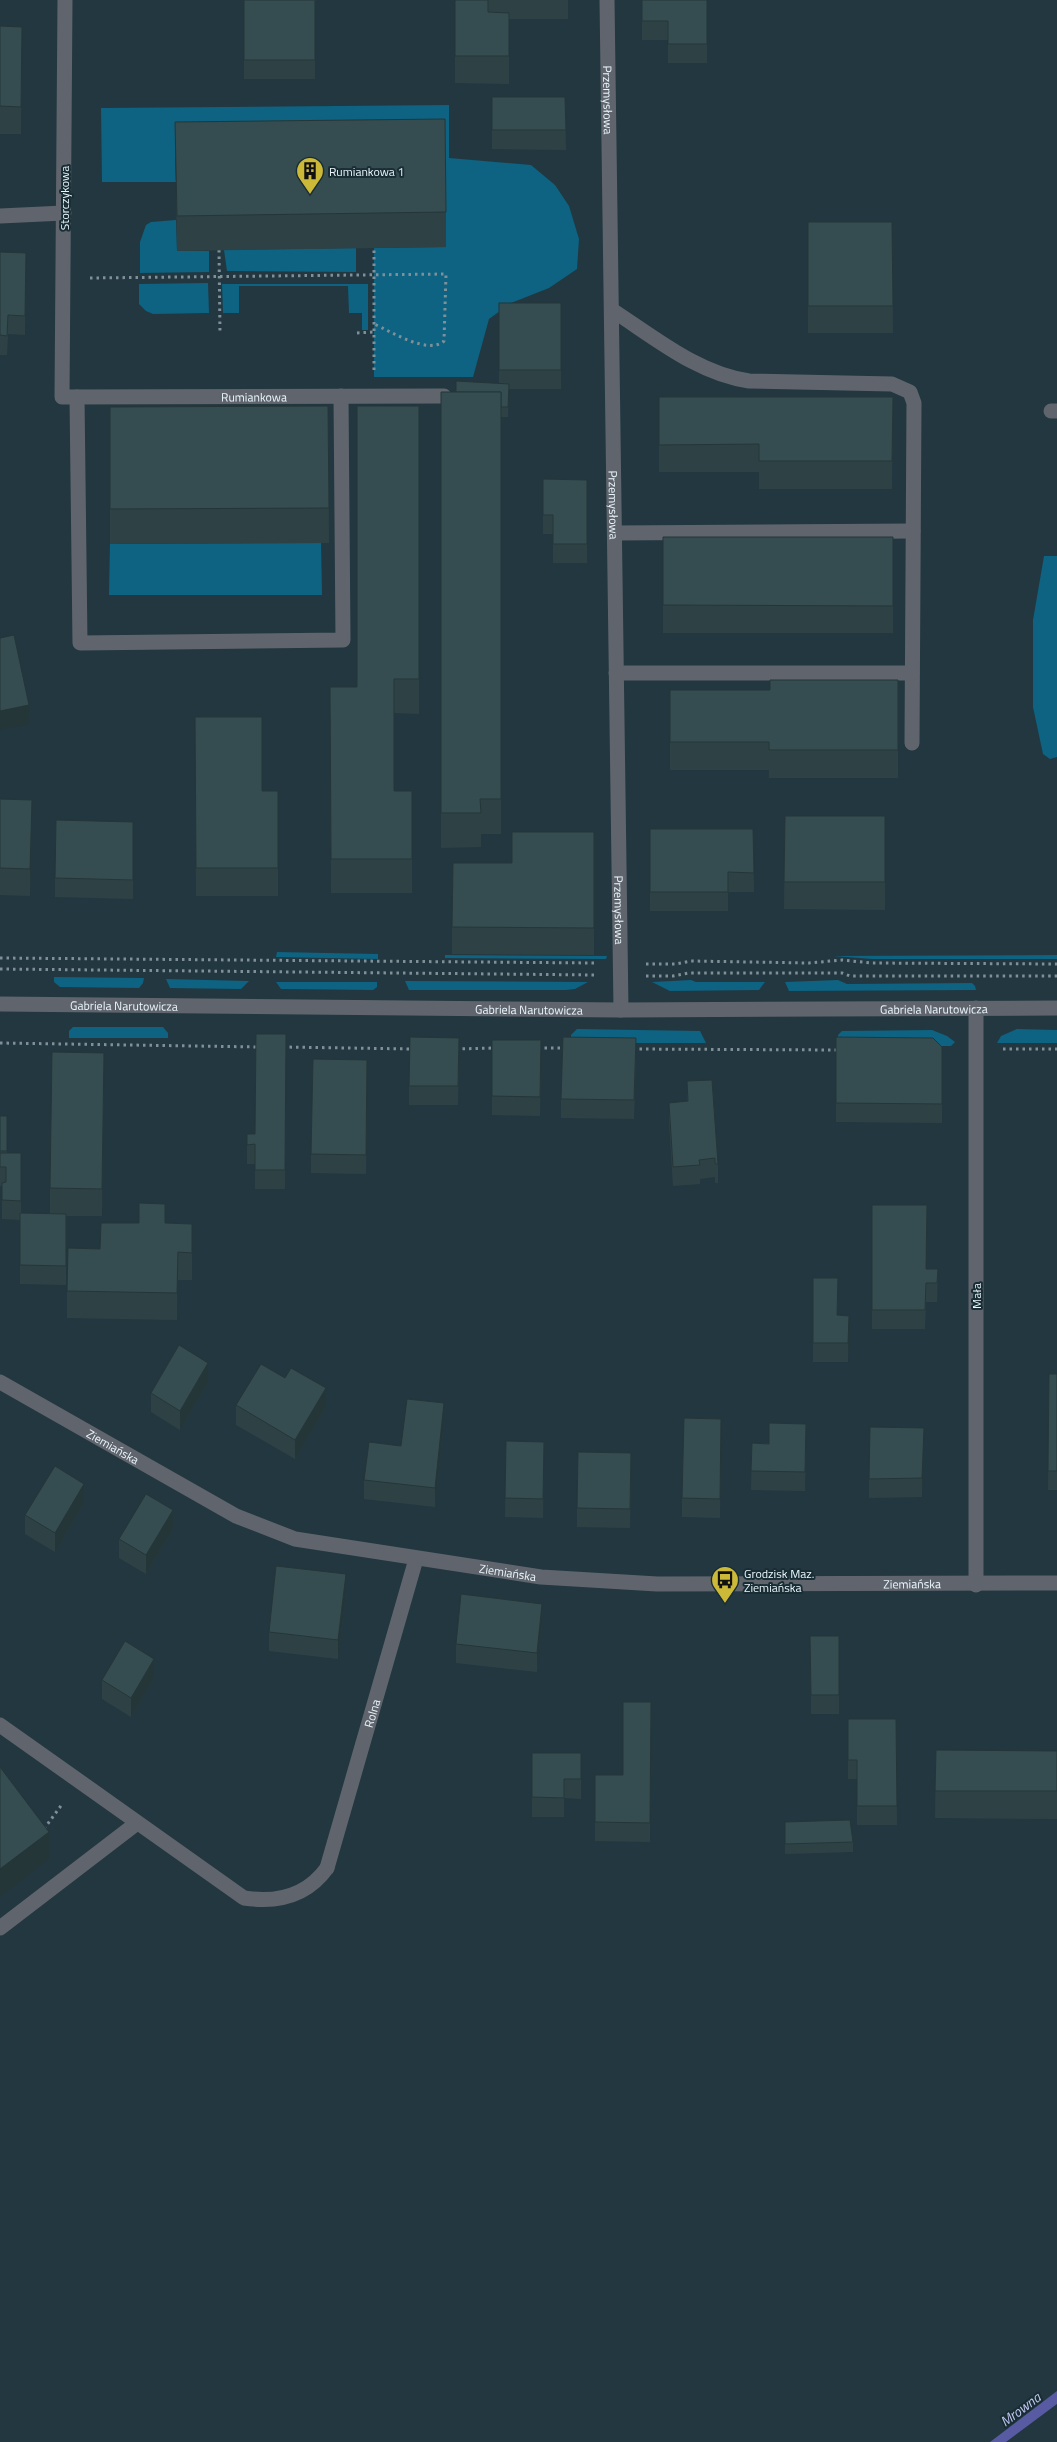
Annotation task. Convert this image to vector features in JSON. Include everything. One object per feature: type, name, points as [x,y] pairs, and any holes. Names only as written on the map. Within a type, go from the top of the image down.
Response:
[{"type":"street","name":"Storczykowa","points":[[65,0],[63,279],[80,643],[343,640],[341,396]]},
{"type":"street","name":"Przemysłowa","points":[[607,0],[621,1010]]},
{"type":"street","points":[[0,216],[64,213]]},
{"type":"street","points":[[612,310],[700,366],[727,378],[748,381],[892,384],[910,392],[914,403],[912,743]]},
{"type":"street","name":"Rumiankowa","points":[[70,397],[444,396]]},
{"type":"street","points":[[615,533],[913,531]]},
{"type":"street","points":[[616,673],[912,673]]},
{"type":"street","name":"Gabriela Narutowicza","points":[[0,1004],[621,1010],[1057,1008]]},
{"type":"street","name":"Mała","points":[[976,1008],[976,1585]]},
{"type":"street","name":"Ziemiańska","points":[[0,1382],[236,1516],[296,1539],[541,1577],[658,1584],[976,1585],[1057,1583]]},
{"type":"street","name":"Rolna","points":[[136,1823],[244,1898],[263,1901],[302,1891],[316,1882],[327,1868],[416,1559]]},
{"type":"street","points":[[0,1725],[136,1823],[0,1928]]},
{"type":"path","points":[[374,248],[374,396]]},
{"type":"path","points":[[220,250],[220,334]]},
{"type":"path","points":[[63,279],[446,274],[444,341],[441,344],[426,347],[374,324]]},
{"type":"path","points":[[357,333],[374,332]]},
{"type":"path","points":[[0,958],[842,973],[850,976],[1057,976]]},
{"type":"path","points":[[0,969],[621,969],[690,961],[809,963],[842,960],[871,963],[1057,964]]},
{"type":"path","points":[[0,1043],[262,1047]]},
{"type":"path","points":[[281,1047],[413,1049]]},
{"type":"path","points":[[452,1049],[501,1048]]},
{"type":"path","points":[[531,1048],[570,1048]]},
{"type":"path","points":[[630,1049],[844,1050]]},
{"type":"path","points":[[39,1836],[68,1796]]},
{"type":"shaded area","points":[[449,105],[449,158],[531,165],[555,185],[569,206],[579,239],[577,269],[549,288],[511,303],[489,319],[473,377],[374,377],[374,248],[446,247],[175,157],[176,182],[102,182],[101,108]]},
{"type":"shaded area","points":[[176,220],[177,251],[209,251],[209,272],[140,273],[140,242],[146,225],[151,222]]},
{"type":"shaded area","points":[[356,248],[356,272],[227,271],[224,250]]},
{"type":"shaded area","points":[[208,283],[209,313],[153,314],[146,311],[139,304],[139,284]]},
{"type":"shaded area","points":[[222,284],[368,284],[368,330],[362,330],[362,313],[349,313],[348,286],[239,286],[239,313],[223,313]]},
{"type":"shaded area","points":[[321,543],[322,595],[109,595],[110,544]]},
{"type":"shaded area","points":[[1044,556],[1057,556],[1057,757],[1050,759],[1043,754],[1033,707],[1033,620]]},
{"type":"shaded area","points":[[277,952],[378,954],[378,959],[276,957]]},
{"type":"shaded area","points":[[445,955],[607,956],[606,959],[445,958]]},
{"type":"shaded area","points":[[1057,955],[1057,959],[872,959],[833,956]]},
{"type":"shaded area","points":[[54,977],[144,978],[139,988],[60,987],[54,982]]},
{"type":"shaded area","points":[[166,979],[249,981],[241,989],[170,988]]},
{"type":"shaded area","points":[[691,980],[696,982],[765,982],[759,990],[670,991],[652,982]]},
{"type":"shaded area","points":[[838,980],[847,984],[972,983],[976,990],[789,991],[785,982]]},
{"type":"shaded area","points":[[405,981],[588,982],[575,989],[566,990],[409,990]]},
{"type":"shaded area","points":[[276,982],[377,982],[377,987],[373,990],[281,989]]},
{"type":"shaded area","points":[[73,1027],[163,1027],[168,1033],[168,1038],[69,1038],[69,1031]]},
{"type":"shaded area","points":[[577,1029],[700,1031],[706,1043],[571,1043],[571,1035]]},
{"type":"shaded area","points":[[1017,1029],[1057,1030],[1057,1043],[997,1043],[1001,1036]]},
{"type":"shaded area","points":[[932,1030],[947,1036],[955,1042],[951,1046],[838,1046],[838,1035],[842,1031]]},
{"type":"shaded area","points":[[1057,2391],[1057,2404],[1006,2442],[990,2442]]},
{"type":"building","points":[[244,0],[315,0],[315,60],[244,60]]},
{"type":"building","points":[[455,0],[488,0],[488,12],[509,13],[509,56],[455,56]]},
{"type":"building","points":[[642,0],[707,0],[707,44],[668,44],[668,21],[642,21]]},
{"type":"building","points":[[0,26],[22,27],[21,107],[0,106]]},
{"type":"building","points":[[492,97],[565,97],[566,130],[492,130]]},
{"type":"building","name":"Rumiankowa 1","points":[[445,119],[446,212],[177,216],[175,122]]},
{"type":"building","points":[[808,222],[892,222],[893,306],[808,306]]},
{"type":"building","points":[[0,252],[26,253],[25,316],[8,315],[7,336],[0,335]]},
{"type":"building","points":[[499,303],[561,303],[561,370],[499,370]]},
{"type":"building","points":[[456,381],[509,384],[508,407],[501,407],[501,392],[456,392]]},
{"type":"building","points":[[441,392],[501,392],[501,799],[480,799],[481,813],[441,813]]},
{"type":"building","points":[[659,397],[893,397],[892,461],[759,461],[759,444],[659,445]]},
{"type":"building","points":[[328,406],[329,508],[110,509],[110,407]]},
{"type":"building","points":[[357,406],[419,406],[419,679],[394,679],[394,791],[412,791],[412,859],[331,859],[330,687],[357,687]]},
{"type":"building","points":[[543,479],[587,480],[587,544],[553,544],[553,515],[543,515]]},
{"type":"building","points":[[663,537],[893,537],[893,606],[663,605]]},
{"type":"building","points":[[14,635],[29,705],[0,711],[0,638]]},
{"type":"building","points":[[770,680],[898,680],[898,750],[769,750],[769,742],[670,742],[670,690],[770,690]]},
{"type":"building","points":[[195,717],[262,717],[262,791],[278,791],[278,868],[196,868]]},
{"type":"building","points":[[0,799],[32,800],[30,869],[0,868]]},
{"type":"building","points":[[785,816],[885,816],[885,882],[784,882]]},
{"type":"building","points":[[56,820],[133,822],[133,880],[55,878]]},
{"type":"building","points":[[650,829],[753,829],[754,873],[728,872],[728,892],[650,892]]},
{"type":"building","points":[[512,832],[594,832],[594,928],[452,927],[453,863],[512,863]]},
{"type":"building","points":[[256,1034],[286,1034],[285,1170],[255,1170],[255,1144],[247,1145],[247,1134],[255,1134]]},
{"type":"building","points":[[410,1037],[459,1038],[458,1086],[409,1086]]},
{"type":"building","points":[[563,1037],[636,1038],[634,1100],[561,1099]]},
{"type":"building","points":[[836,1037],[933,1038],[942,1047],[942,1104],[836,1103]]},
{"type":"building","points":[[492,1040],[541,1040],[540,1097],[492,1096]]},
{"type":"building","points":[[52,1052],[104,1053],[102,1189],[50,1188]]},
{"type":"building","points":[[313,1059],[367,1060],[366,1155],[311,1154]]},
{"type":"building","points":[[712,1080],[718,1164],[715,1164],[715,1158],[699,1160],[700,1165],[673,1167],[669,1103],[688,1101],[687,1081]]},
{"type":"building","points":[[0,1116],[7,1116],[7,1151],[0,1151]]},
{"type":"building","points":[[0,1153],[21,1153],[21,1201],[2,1200],[2,1183],[6,1182],[6,1167],[0,1167]]},
{"type":"building","points":[[139,1203],[165,1204],[165,1223],[192,1224],[192,1253],[178,1252],[177,1293],[67,1291],[68,1248],[100,1249],[101,1223],[139,1223]]},
{"type":"building","points":[[872,1205],[927,1205],[926,1269],[938,1269],[937,1283],[926,1283],[925,1310],[872,1310]]},
{"type":"building","points":[[20,1213],[66,1214],[66,1266],[20,1265]]},
{"type":"building","points":[[813,1278],[838,1278],[837,1315],[849,1316],[848,1343],[813,1343]]},
{"type":"building","points":[[179,1345],[208,1363],[180,1411],[151,1393]]},
{"type":"building","points":[[261,1364],[285,1378],[291,1368],[326,1388],[295,1440],[236,1405]]},
{"type":"building","points":[[1049,1374],[1057,1374],[1057,1471],[1048,1471]]},
{"type":"building","points":[[407,1399],[444,1403],[435,1488],[364,1480],[369,1442],[401,1446]]},
{"type":"building","points":[[684,1418],[721,1419],[720,1499],[682,1498]]},
{"type":"building","points":[[769,1423],[806,1424],[805,1472],[751,1471],[752,1443],[769,1444]]},
{"type":"building","points":[[870,1427],[924,1428],[922,1478],[869,1479]]},
{"type":"building","points":[[506,1441],[544,1442],[543,1499],[505,1498]]},
{"type":"building","points":[[578,1452],[631,1453],[630,1509],[577,1508]]},
{"type":"building","points":[[55,1466],[84,1484],[55,1533],[25,1515]]},
{"type":"building","points":[[146,1494],[173,1510],[146,1555],[119,1539]]},
{"type":"building","points":[[276,1566],[346,1574],[338,1640],[269,1632]]},
{"type":"building","points":[[461,1594],[542,1604],[537,1653],[456,1644]]},
{"type":"building","points":[[810,1636],[839,1636],[839,1695],[811,1695]]},
{"type":"building","points":[[125,1641],[154,1659],[131,1698],[102,1680]]},
{"type":"building","points":[[623,1702],[651,1702],[650,1823],[595,1822],[595,1775],[623,1775]]},
{"type":"building","points":[[848,1719],[896,1719],[897,1806],[857,1806],[857,1760],[848,1760]]},
{"type":"building","points":[[936,1750],[1057,1751],[1057,1791],[935,1791]]},
{"type":"building","points":[[532,1753],[581,1753],[581,1779],[564,1779],[564,1798],[532,1797]]},
{"type":"building","points":[[0,1767],[49,1832],[0,1869]]},
{"type":"building","points":[[850,1820],[853,1842],[785,1844],[785,1822]]},
{"type":"place","name":"Rumiankowa 1","points":[[310,195]]},
{"type":"place","name":"Grodzisk Maz. Ziemiańska","points":[[725,1604]]},
{"type":"water label","name":"Mrowna","points":[[1020,2409]]}]
